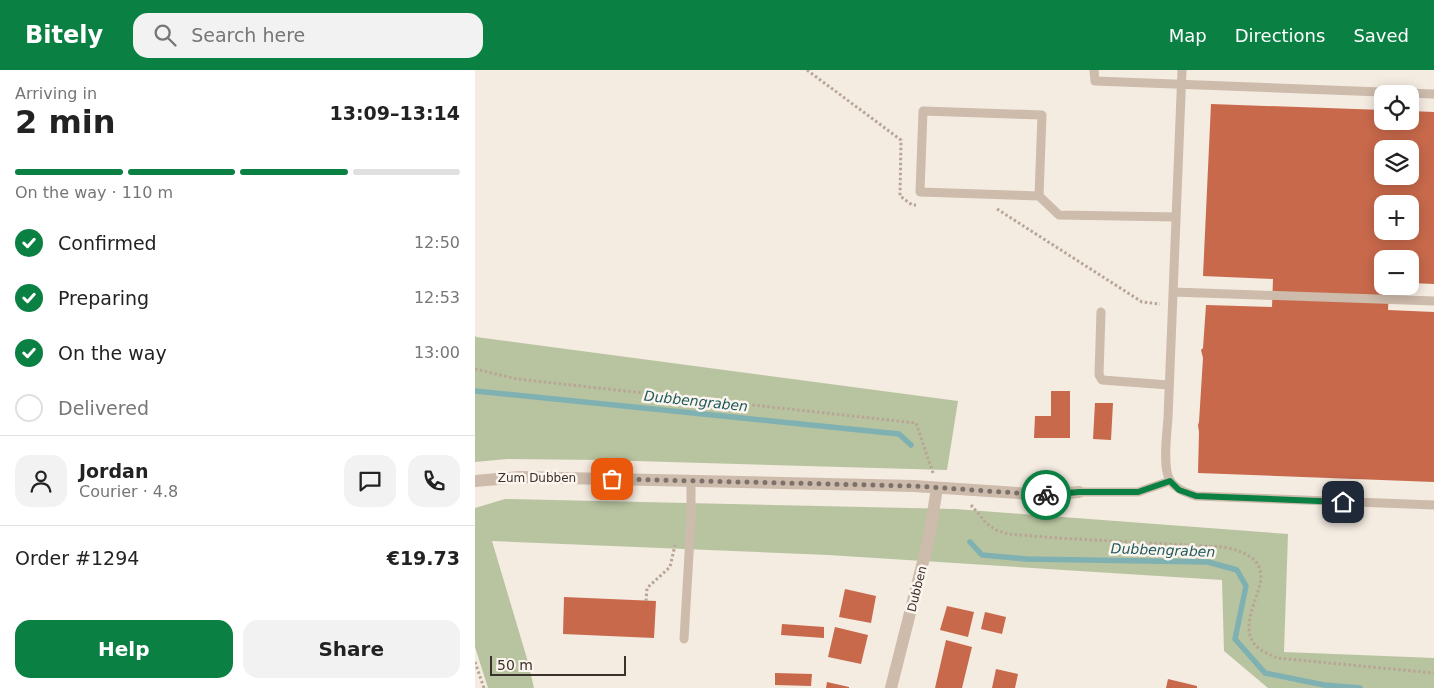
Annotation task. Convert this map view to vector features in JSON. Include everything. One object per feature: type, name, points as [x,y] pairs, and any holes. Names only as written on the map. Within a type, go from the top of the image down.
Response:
[{"type":"street","name":"Zum Dubben","points":[[475,481],[520,477],[937,488],[1046,495],[1079,492]]},
{"type":"street","name":"Dubben","points":[[891,688],[931,531],[937,488]]},
{"type":"lane","points":[[1094,70],[1095,81],[1434,94]]},
{"type":"lane","points":[[1182,70],[1166,470],[1170,481],[1179,490],[1196,496],[1434,506]]},
{"type":"lane","points":[[1039,196],[1042,115],[923,111],[920,192],[1039,196],[1059,214],[1176,217]]},
{"type":"lane","points":[[1173,292],[1434,301]]},
{"type":"lane","points":[[1101,312],[1099,375],[1103,380],[1169,385]]},
{"type":"lane","points":[[684,639],[691,520],[691,481]]},
{"type":"lane","points":[[1079,492],[1138,492],[1170,481]]},
{"type":"path","points":[[475,369],[517,379],[917,423],[937,488]]},
{"type":"path","points":[[960,490],[981,517],[996,530],[1008,534],[1075,540],[1224,547],[1242,551],[1255,559],[1261,573],[1259,589],[1249,626],[1250,636],[1257,648],[1277,658],[1434,674]]},
{"type":"path","points":[[646,601],[647,588],[670,568]]},
{"type":"path","points":[[475,662],[484,688]]},
{"type":"green space","points":[[475,335],[476,337],[958,401],[947,470],[601,460],[507,459],[475,462]]},
{"type":"green space","points":[[505,499],[955,509],[1288,534],[1284,652],[1434,658],[1434,688],[1268,688],[1224,651],[1222,580],[828,555],[492,541],[534,688],[488,688],[475,647],[475,508]]},
{"type":"building","points":[[1211,104],[1374,110],[1374,130],[1419,130],[1419,111],[1434,112],[1434,284],[1419,283],[1419,250],[1374,250],[1374,295],[1389,295],[1388,310],[1434,312],[1434,482],[1198,473],[1198,425],[1203,358],[1201,350],[1203,348],[1206,305],[1272,307],[1273,279],[1203,276]]},
{"type":"building","points":[[1051,391],[1070,391],[1070,438],[1034,438],[1035,416],[1051,416]]},
{"type":"building","points":[[1095,403],[1113,403],[1111,440],[1093,439]]},
{"type":"building","points":[[845,589],[876,596],[871,623],[839,617]]},
{"type":"building","points":[[564,597],[656,601],[654,638],[563,634]]},
{"type":"building","points":[[947,606],[974,612],[968,637],[940,630]]},
{"type":"building","points":[[985,612],[1006,617],[1002,634],[981,629]]},
{"type":"building","points":[[782,624],[824,627],[824,638],[781,635]]},
{"type":"building","points":[[835,627],[868,635],[861,664],[828,657]]},
{"type":"building","points":[[946,640],[972,647],[962,688],[935,688]]},
{"type":"building","points":[[996,669],[1018,674],[1015,688],[992,688]]},
{"type":"building","points":[[775,673],[812,674],[811,686],[775,685]]},
{"type":"building","points":[[1168,679],[1197,686],[1197,688],[1166,688]]},
{"type":"building","points":[[827,682],[849,687],[849,688],[826,688]]},
{"type":"waterway","name":"Dubbengraben","points":[[475,391],[899,434],[911,445]]},
{"type":"waterway","name":"Dubbengraben","points":[[970,542],[982,555],[1026,559],[1208,562],[1237,570],[1246,586],[1235,639],[1265,673],[1324,685],[1360,688]]},
{"type":"way so far","points":[[612,479],[915,486],[1046,495]]},
{"type":"route","points":[[1046,495],[1079,492],[1138,492],[1170,481],[1179,490],[1196,496],[1343,502]]}]
